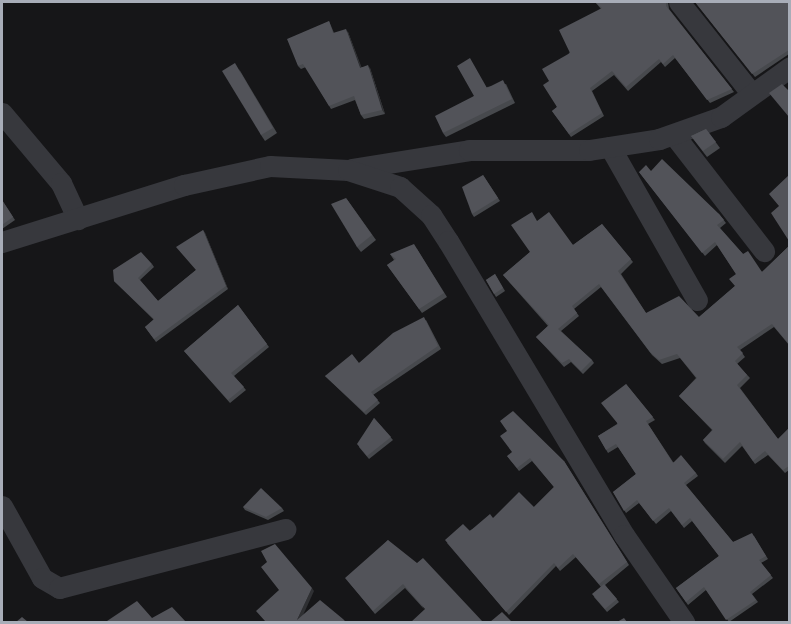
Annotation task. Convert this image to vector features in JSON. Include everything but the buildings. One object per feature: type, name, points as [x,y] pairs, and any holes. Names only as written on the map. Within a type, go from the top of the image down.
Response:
[{"type":"street","points":[[679,2],[752,94]]},
{"type":"street","points":[[2,242],[184,184],[270,166],[348,170],[469,150],[610,147],[674,135],[721,117],[789,67]]},
{"type":"street","points":[[2,113],[61,183],[78,219]]},
{"type":"street","points":[[674,135],[764,251]]},
{"type":"street","points":[[610,147],[697,300]]},
{"type":"street","points":[[348,170],[400,187],[431,215],[624,535],[684,622]]},
{"type":"street","points":[[2,506],[42,578],[59,588],[285,529]]}]
